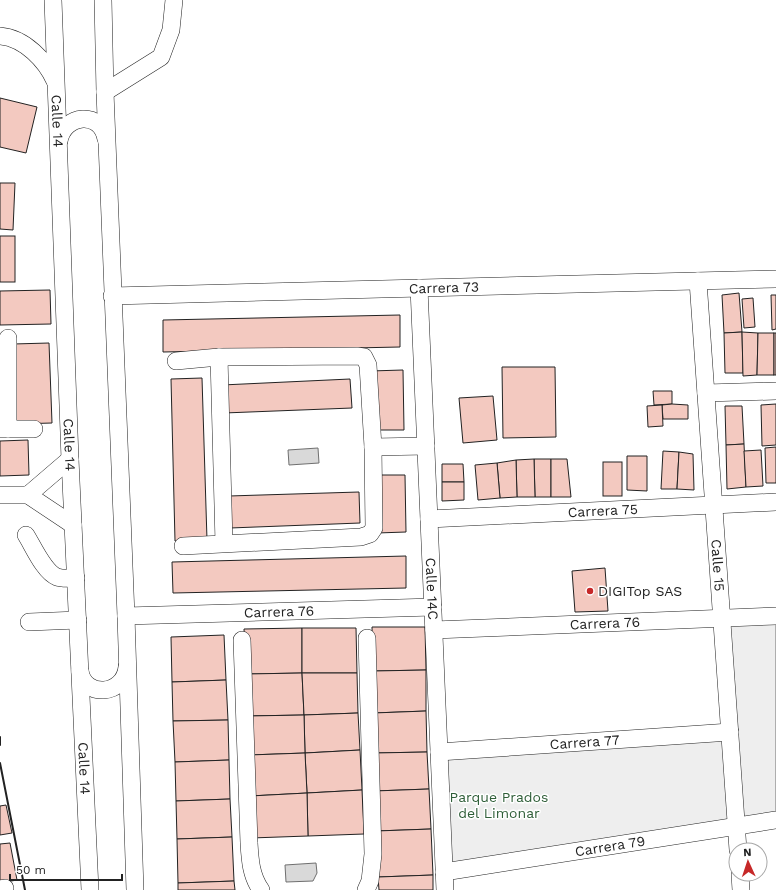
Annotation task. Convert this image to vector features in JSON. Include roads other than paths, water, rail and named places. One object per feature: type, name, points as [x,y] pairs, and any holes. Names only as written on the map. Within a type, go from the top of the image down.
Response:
[{"type":"street","name":"Calle 14","points":[[53,0],[70,459],[90,890]]},
{"type":"street","points":[[103,0],[112,296],[126,616],[135,890]]},
{"type":"street","points":[[105,92],[161,57],[171,30],[174,0]]},
{"type":"street","points":[[0,36],[20,43],[35,53],[47,67],[56,83]]},
{"type":"street","points":[[59,141],[62,130],[66,125],[71,122],[89,119],[99,125],[106,135],[107,141]]},
{"type":"street","name":"Carrera 73","points":[[112,296],[776,279]]},
{"type":"street","name":"Calle 15","points":[[698,281],[738,842]]},
{"type":"street","name":"Calle 14C","points":[[419,288],[445,890]]},
{"type":"street","points":[[8,338],[4,429],[34,429]]},
{"type":"street","points":[[176,361],[219,357],[357,356],[364,358],[368,365],[373,448],[374,528],[370,534],[361,537],[183,546]]},
{"type":"street","points":[[219,357],[224,543]]},
{"type":"street","points":[[706,393],[776,391]]},
{"type":"street","points":[[373,448],[426,446]]},
{"type":"street","points":[[28,495],[70,459]]},
{"type":"street","points":[[0,495],[28,495],[73,525]]},
{"type":"street","name":"Carrera 75","points":[[429,519],[776,502]]},
{"type":"street","points":[[26,534],[50,573],[58,578],[76,578]]},
{"type":"street","name":"Carrera 76","points":[[126,616],[433,607]]},
{"type":"street","name":"Carrera 76","points":[[434,630],[776,616]]},
{"type":"street","points":[[29,622],[78,620]]},
{"type":"street","points":[[366,890],[370,881],[373,854],[367,638]]},
{"type":"street","points":[[242,640],[249,843],[254,877],[261,890]]},
{"type":"street","points":[[80,666],[84,681],[96,689],[104,690],[111,689],[123,680],[127,666]]},
{"type":"street","name":"Carrera 77","points":[[439,752],[730,732]]},
{"type":"street","name":"Carrera 79","points":[[444,872],[776,820]]},
{"type":"place","name":"DIGITop SAS","points":[[590,591]]},
{"type":"park label","name":"Parque Prados del Limonar","points":[[499,806]]}]
